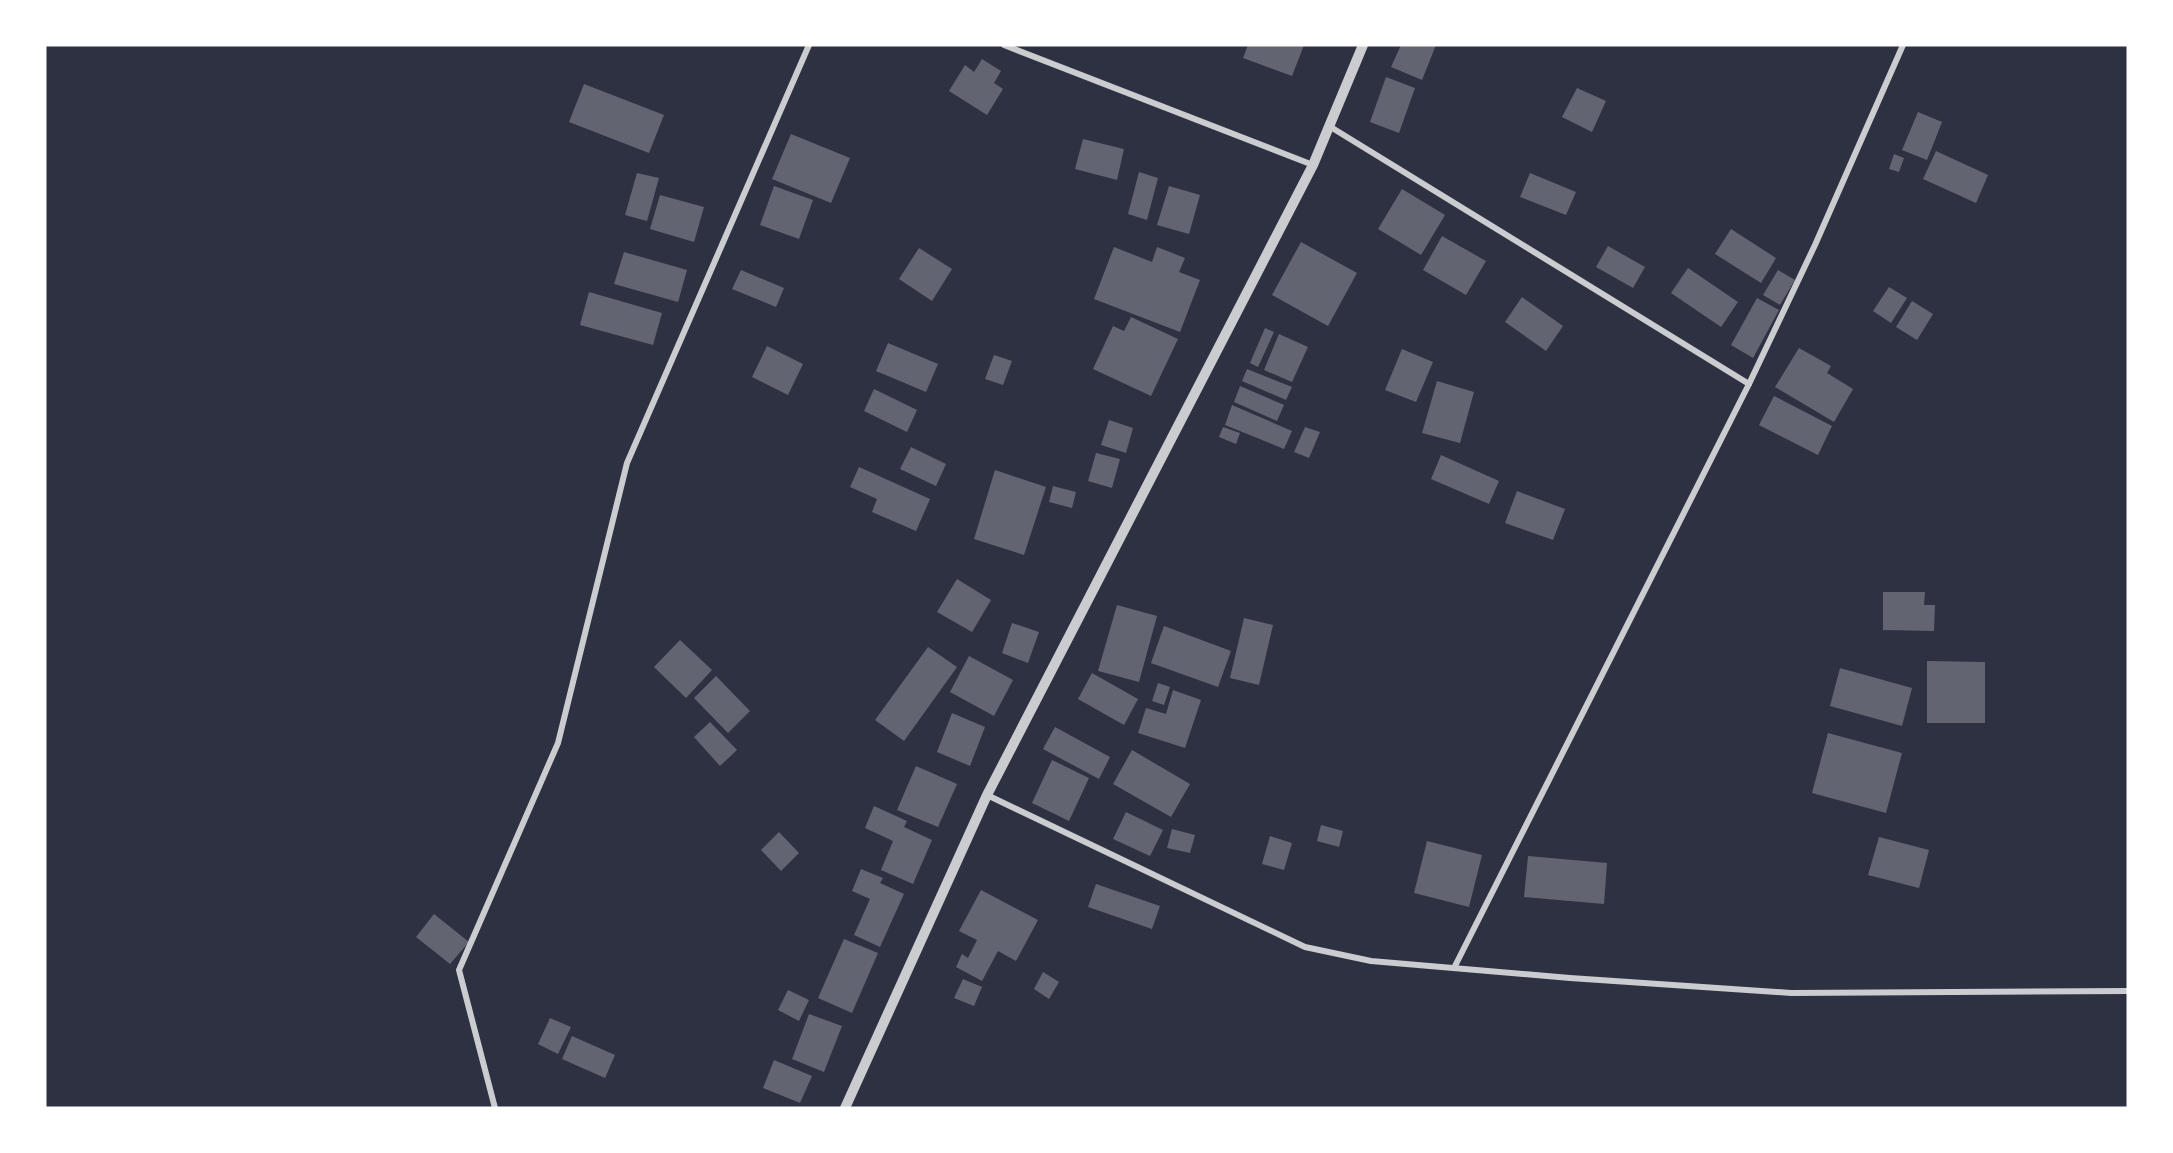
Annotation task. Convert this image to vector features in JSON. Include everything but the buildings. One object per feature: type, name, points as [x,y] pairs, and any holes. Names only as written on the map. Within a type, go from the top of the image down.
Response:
[{"type":"street","points":[[495,1108],[459,969],[558,742],[627,463],[809,45]]},
{"type":"street","points":[[1004,45],[1313,165]]},
{"type":"street","points":[[845,1108],[987,795],[1313,165],[1363,45]]},
{"type":"street","points":[[1454,968],[1749,384],[1815,246],[1903,45]]},
{"type":"street","points":[[1329,126],[1749,384]]},
{"type":"street","points":[[987,795],[1305,947],[1371,961],[1791,993],[2128,991]]}]
